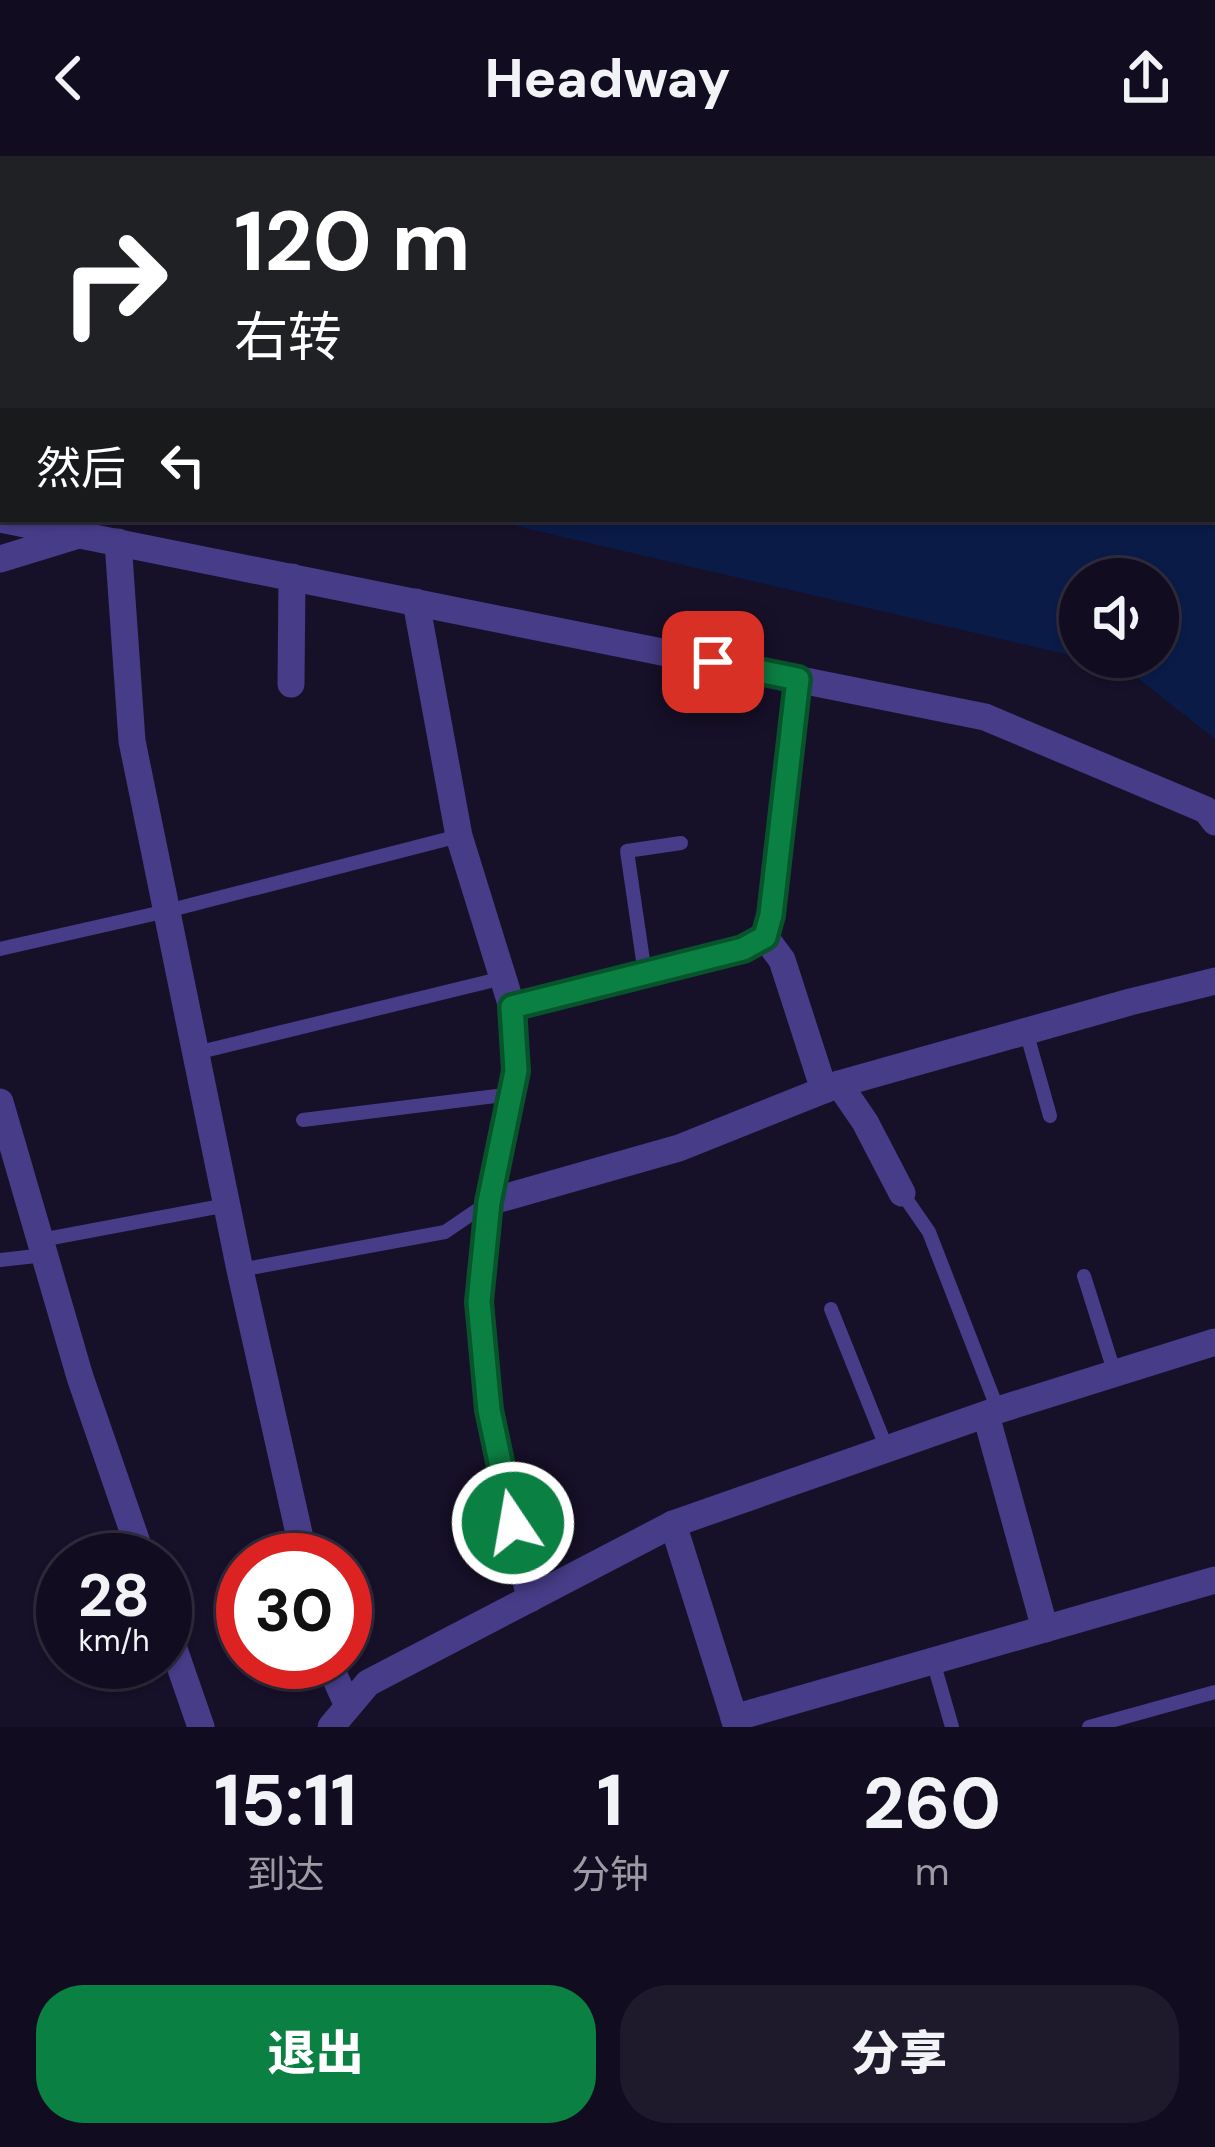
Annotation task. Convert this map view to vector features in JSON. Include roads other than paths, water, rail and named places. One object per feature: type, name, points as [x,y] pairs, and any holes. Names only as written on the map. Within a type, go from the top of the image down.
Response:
[{"type":"street","points":[[15,522],[986,717],[1205,810],[1215,822]]},
{"type":"street","points":[[0,559],[79,535]]},
{"type":"street","points":[[118,542],[132,741],[226,1205],[299,1533]]},
{"type":"street","points":[[291,684],[292,577]]},
{"type":"street","points":[[416,602],[459,836],[512,1007],[516,1071],[489,1202],[479,1302],[489,1410],[530,1599]]},
{"type":"street","points":[[512,1007],[743,949],[765,937],[798,679]]},
{"type":"street","points":[[765,937],[782,960],[831,1087],[865,1122],[902,1193]]},
{"type":"street","points":[[489,1202],[679,1148],[831,1087],[1215,981]]},
{"type":"street","points":[[0,1102],[80,1377],[134,1533]]},
{"type":"street","points":[[340,1717],[368,1683],[673,1524],[992,1412],[1215,1342]]},
{"type":"street","points":[[992,1412],[1045,1629]]},
{"type":"street","points":[[673,1524],[736,1722],[1215,1580]]},
{"type":"street","points":[[188,1689],[201,1727]]},
{"type":"lane","points":[[0,949],[459,836]]},
{"type":"lane","points":[[645,974],[627,851],[681,843]]},
{"type":"lane","points":[[196,1053],[503,978]]},
{"type":"lane","points":[[1026,1031],[1050,1116]]},
{"type":"lane","points":[[303,1120],[512,1094]]},
{"type":"lane","points":[[902,1193],[929,1232],[992,1412]]},
{"type":"lane","points":[[240,1270],[446,1232],[489,1202]]},
{"type":"lane","points":[[0,1260],[226,1205]]},
{"type":"lane","points":[[1084,1276],[1114,1374]]},
{"type":"lane","points":[[831,1309],[887,1449]]},
{"type":"lane","points":[[933,1661],[952,1727]]},
{"type":"lane","points":[[1089,1727],[1215,1692]]},
{"type":"water","points":[[500,522],[1215,522],[1215,739],[1138,678],[1179,678],[1179,558],[1059,558],[1059,653]]}]
